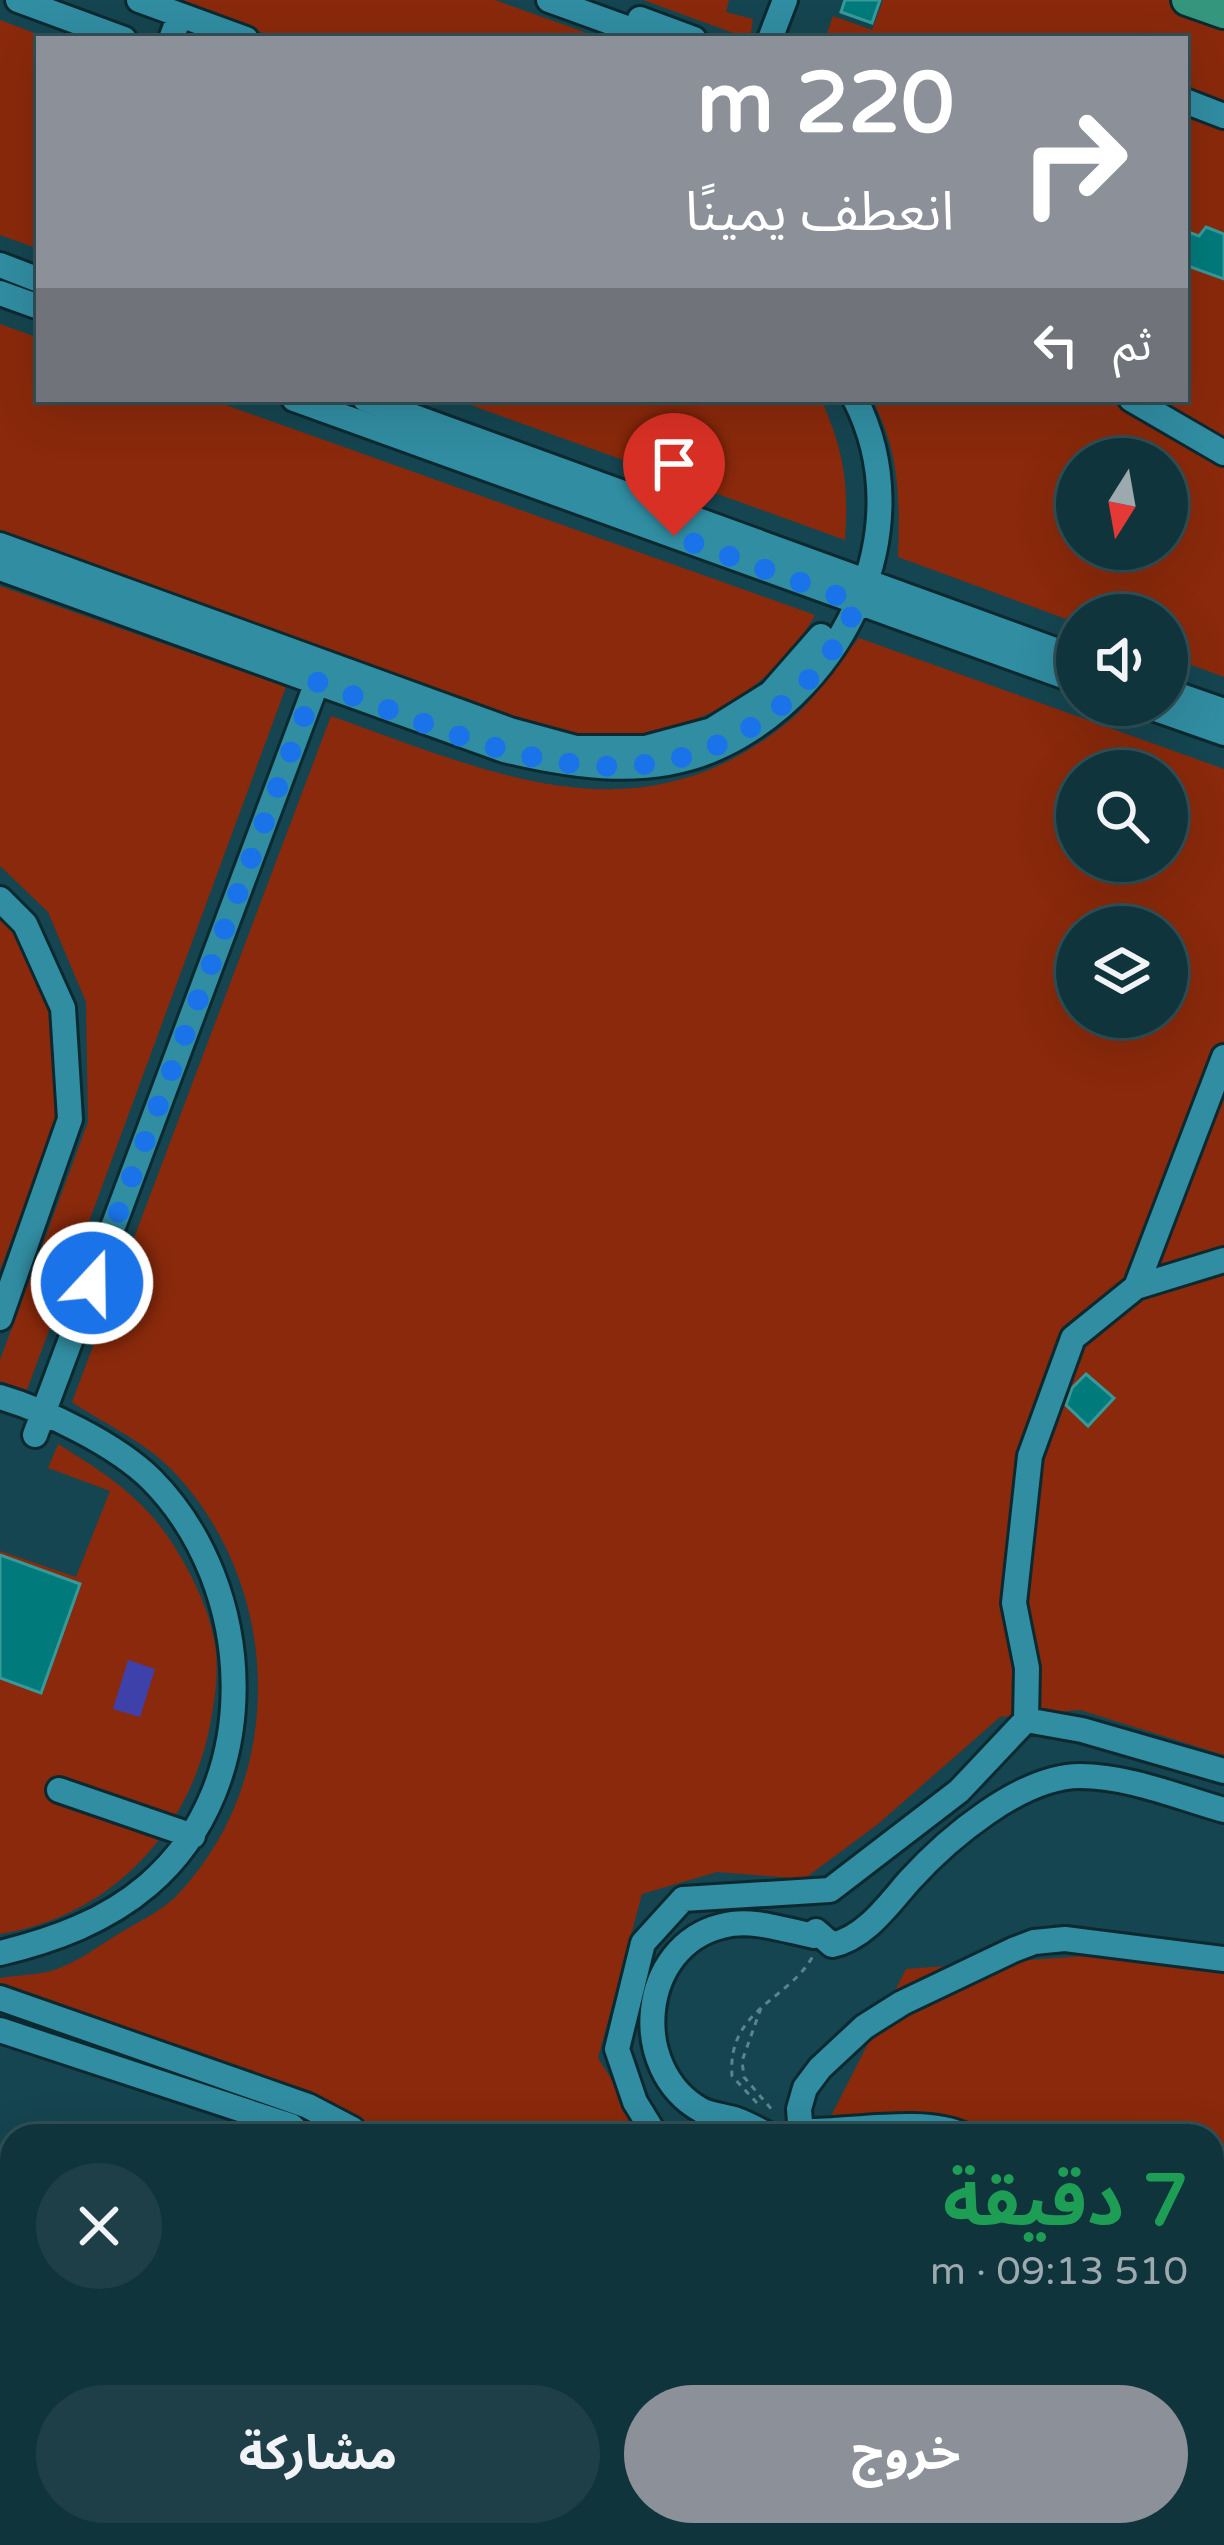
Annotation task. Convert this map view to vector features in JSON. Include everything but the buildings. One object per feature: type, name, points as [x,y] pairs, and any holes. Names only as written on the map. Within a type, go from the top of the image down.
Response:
[{"type":"main road","points":[[1187,0],[1224,14]]},
{"type":"street","points":[[18,0],[116,36]]},
{"type":"street","points":[[139,0],[176,27],[228,36]]},
{"type":"street","points":[[549,0],[582,3],[685,36]]},
{"type":"street","points":[[771,36],[784,0]]},
{"type":"street","points":[[582,3],[651,36]]},
{"type":"street","points":[[0,7],[79,36]]},
{"type":"street","points":[[1188,102],[1224,116]]},
{"type":"street","points":[[0,265],[36,279]]},
{"type":"street","points":[[0,292],[36,306]]},
{"type":"street","points":[[303,402],[854,590],[1056,652]]},
{"type":"street","points":[[373,402],[1056,672]]},
{"type":"street","points":[[0,568],[504,750],[572,767],[645,767],[718,748],[783,707],[847,629],[867,544],[869,491],[861,438],[842,402]]},
{"type":"street","points":[[0,545],[511,730],[577,748],[645,748],[712,730],[771,693],[854,590],[878,548],[880,490],[872,432],[857,402]]},
{"type":"street","points":[[1136,402],[1224,453]]},
{"type":"street","points":[[35,1435],[317,682]]},
{"type":"street","points":[[1188,698],[1224,711]]},
{"type":"street","points":[[1188,720],[1224,733]]},
{"type":"street","points":[[0,899],[26,924],[63,1008],[70,1119],[0,1318]]},
{"type":"street","points":[[1136,1287],[1224,1057]]},
{"type":"street","points":[[648,2124],[635,2102],[617,2049],[643,1943],[683,1899],[830,1890],[959,1791],[1026,1720],[1027,1668],[1014,1603],[1030,1456],[1073,1338],[1136,1287],[1224,1260]]},
{"type":"street","points":[[0,1397],[44,1410],[151,1479],[194,1537],[219,1593],[232,1640],[235,1696],[220,1778],[193,1835],[150,1884],[105,1916],[42,1943],[0,1953]]},
{"type":"street","points":[[1026,1720],[1082,1730],[1224,1771]]},
{"type":"street","points":[[768,2124],[701,2110],[668,2079],[655,2055],[652,2032],[659,1979],[683,1947],[718,1926],[764,1925],[814,1936],[816,1930],[832,1945],[856,1935],[954,1839],[1000,1805],[1061,1777],[1110,1779],[1224,1810]]},
{"type":"street","points":[[59,1790],[193,1835]]},
{"type":"street","points":[[801,2124],[805,2088],[864,2027],[902,2003],[1013,1950],[1065,1939],[1224,1959]]},
{"type":"street","points":[[0,1998],[308,2106],[341,2124]]},
{"type":"street","points":[[0,2030],[285,2124]]},
{"type":"path","points":[[774,2124],[732,2076],[733,2049],[762,2006],[806,1969],[813,1957],[816,1930]]},
{"type":"path","points":[[762,2006],[742,2061],[744,2077],[774,2124]]},
{"type":"shaded area","points":[[171,0],[495,0],[596,36],[272,36]]},
{"type":"shaded area","points":[[643,0],[729,0],[726,12],[753,19],[750,36]]},
{"type":"shaded area","points":[[883,0],[1224,0],[1224,677],[1188,664],[1188,594],[1056,594],[1056,615],[898,557],[896,476],[873,402],[1188,402],[1188,36],[826,36],[833,16],[872,30]]},
{"type":"shaded area","points":[[0,20],[43,36],[36,36],[36,248],[0,235]]},
{"type":"shaded area","points":[[0,324],[36,337],[36,402],[217,402],[815,615],[772,670],[714,711],[647,733],[612,737],[569,733],[513,717],[0,530]]},
{"type":"shaded area","points":[[462,402],[822,402],[843,468],[845,540]]},
{"type":"shaded area","points":[[0,586],[286,687],[27,1390],[0,1381],[0,1360],[88,1122],[86,1002],[48,912],[0,866]]},
{"type":"shaded area","points":[[859,638],[1056,709],[1056,726],[1104,726],[1171,750],[1056,750],[1056,882],[1188,882],[1188,756],[1224,769],[1224,1755],[1080,1710],[1000,1717],[878,1824],[804,1879],[717,1872],[642,1894],[598,2058],[639,2124],[365,2124],[0,1990],[0,1978],[62,1967],[166,1905],[215,1846],[240,1793],[254,1737],[258,1680],[251,1622],[235,1567],[208,1515],[171,1469],[72,1402],[331,716],[506,775],[563,786],[619,789],[676,781],[732,759],[798,713]]},
{"type":"shaded area","points":[[0,918],[13,931],[49,1010],[57,1118],[0,1270]]},
{"type":"shaded area","points":[[58,1444],[137,1500],[174,1546],[211,1627],[217,1661],[215,1696],[198,1768],[182,1804],[137,1865],[75,1910],[0,1934],[0,1551],[76,1577],[110,1491],[48,1468]]},
{"type":"shaded area","points":[[128,1660],[155,1669],[140,1717],[113,1709]]},
{"type":"shaded area","points":[[1167,1950],[1224,1956],[1224,2124],[839,2124],[830,2118],[906,1969]]},
{"type":"route","points":[[92,1283],[317,682],[504,750],[572,767],[645,767],[718,748],[783,707],[847,629],[857,603],[674,536]]}]
